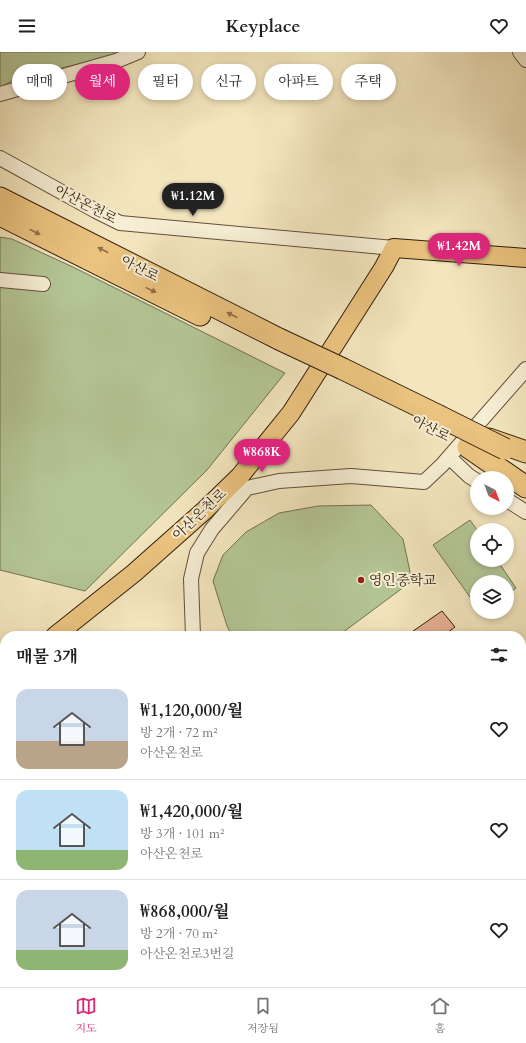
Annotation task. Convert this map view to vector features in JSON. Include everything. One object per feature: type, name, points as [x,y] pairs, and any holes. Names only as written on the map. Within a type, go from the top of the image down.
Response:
[{"type":"highway","name":"아산로","points":[[0,198],[278,345],[472,441],[505,454],[526,460]]},
{"type":"highway","name":"아산로","points":[[0,215],[224,326],[278,345]]},
{"type":"highway","name":"아산로","points":[[505,454],[526,474]]},
{"type":"highway","points":[[505,454],[526,486]]},
{"type":"main road","name":"아산온천로","points":[[61,631],[134,573],[205,510],[244,482],[291,413],[384,267],[394,248],[526,258]]},
{"type":"street","points":[[0,94],[116,61],[138,52]]},
{"type":"street","points":[[520,52],[526,60]]},
{"type":"street","name":"아산온천로","points":[[0,158],[120,223],[394,248]]},
{"type":"street","points":[[0,280],[43,284]]},
{"type":"street","points":[[193,631],[192,579],[197,553],[244,482],[351,476],[424,482],[449,457],[526,369]]},
{"type":"street","points":[[449,457],[470,477]]},
{"type":"street","points":[[514,504],[526,512]]},
{"type":"green space","points":[[0,52],[131,52],[67,67],[67,64],[12,64],[12,81],[0,87]]},
{"type":"green space","points":[[0,237],[12,239],[75,268],[285,373],[207,470],[85,591],[0,570]]},
{"type":"green space","points":[[371,505],[403,539],[412,581],[345,631],[230,631],[213,581],[223,555],[246,532],[279,513],[318,506]]},
{"type":"green space","points":[[470,520],[472,523],[470,523],[470,567],[502,567],[507,575],[470,575],[470,597],[433,545]]},
{"type":"building","points":[[442,611],[455,627],[450,631],[413,631]]},
{"type":"place","name":"영인중학교","points":[[361,580]]}]
